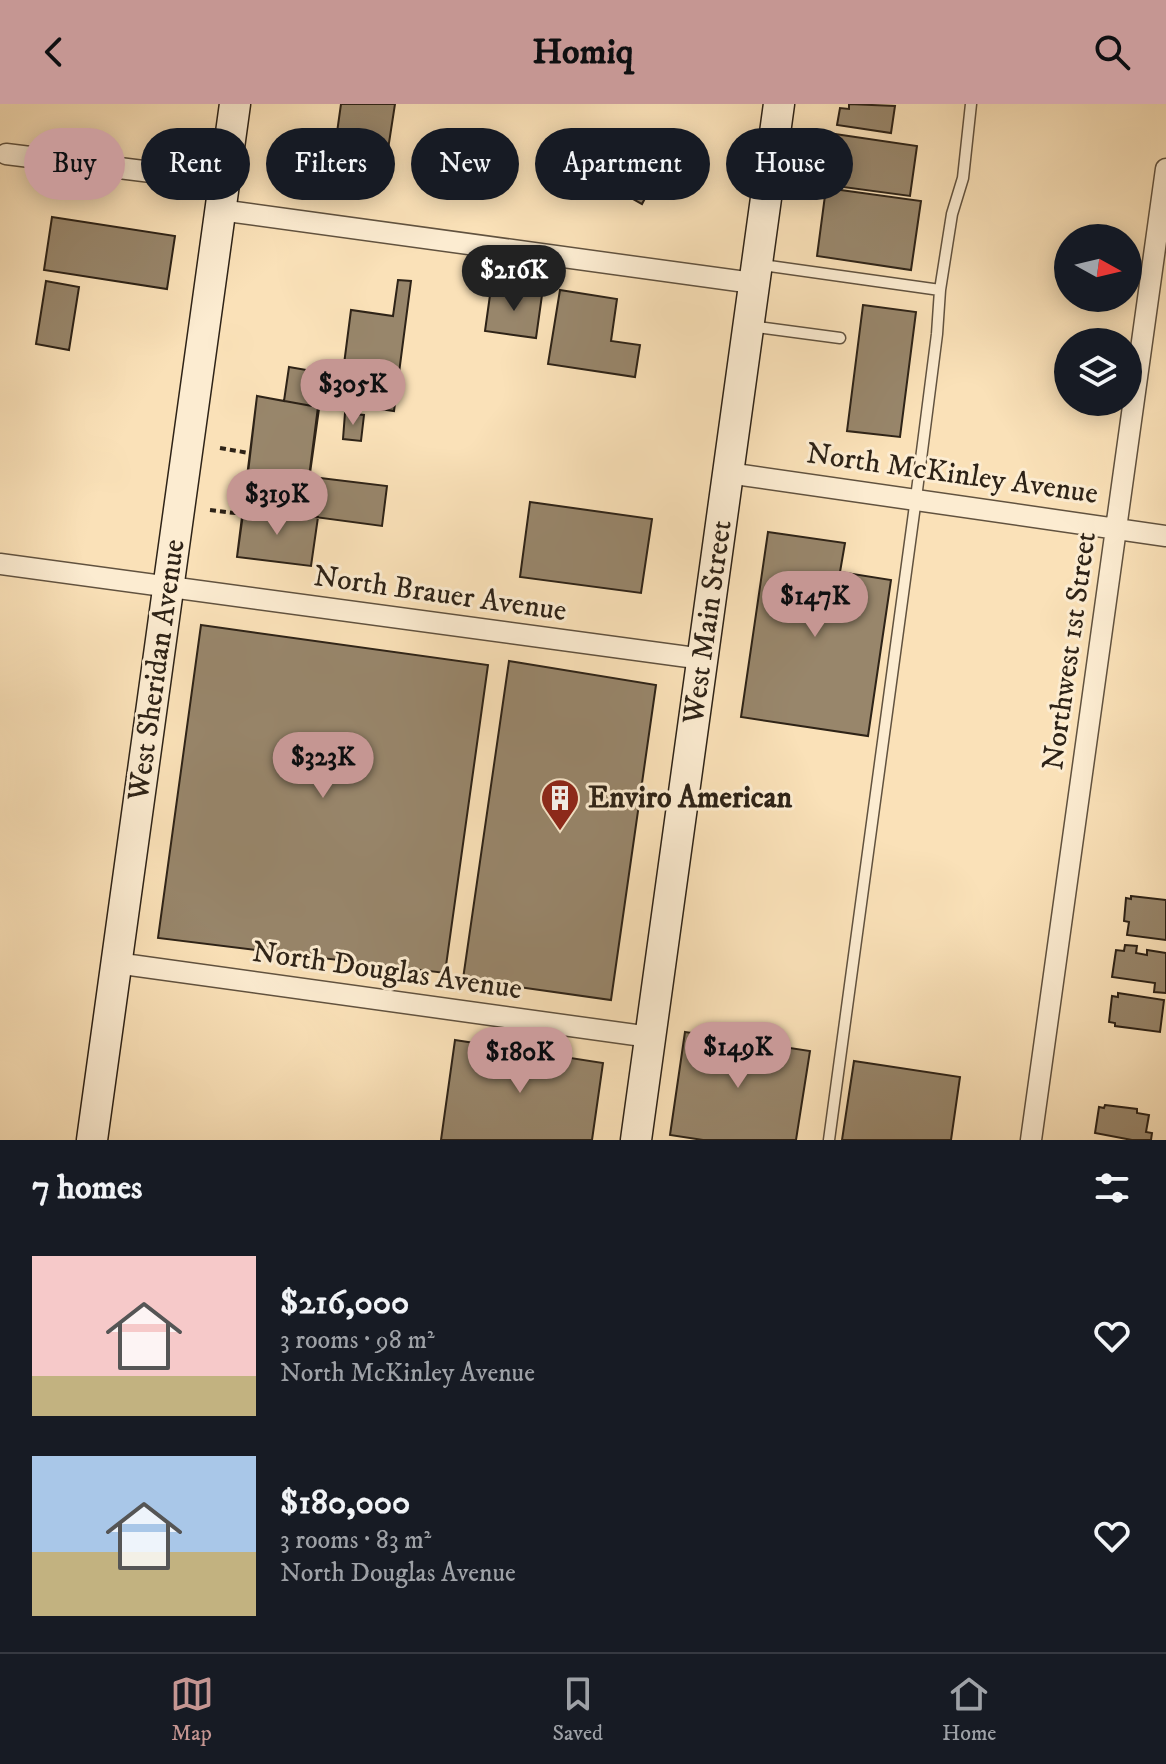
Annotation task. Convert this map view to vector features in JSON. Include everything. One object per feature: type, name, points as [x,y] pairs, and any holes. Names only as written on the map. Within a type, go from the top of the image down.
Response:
[{"type":"main road","name":"West Sheridan Avenue","points":[[232,128],[235,104]]},
{"type":"main road","name":"West Main Street","points":[[636,1140],[779,104]]},
{"type":"main road","name":"West Sheridan Avenue","points":[[92,1140],[221,200]]},
{"type":"street","points":[[6,154],[141,180]]},
{"type":"street","name":"Northwest 1st Street","points":[[1031,1140],[1166,169]]},
{"type":"street","points":[[250,199],[754,274]]},
{"type":"street","name":"North McKinley Avenue","points":[[728,473],[1166,536]]},
{"type":"street","name":"North Brauer Avenue","points":[[0,564],[703,659]]},
{"type":"street","name":"North Douglas Avenue","points":[[116,963],[650,1037]]},
{"type":"lane","points":[[829,1140],[916,498],[940,290],[952,214],[963,178],[971,104]]},
{"type":"lane","points":[[754,274],[940,290]]},
{"type":"lane","points":[[748,326],[840,338]]},
{"type":"path","points":[[220,448],[249,453]]},
{"type":"path","points":[[210,510],[243,514]]},
{"type":"building","points":[[341,104],[395,104],[391,128],[338,128]]},
{"type":"building","points":[[849,104],[895,106],[891,133],[837,125],[840,108],[849,109]]},
{"type":"building","points":[[853,137],[917,146],[910,196],[853,188]]},
{"type":"building","points":[[853,192],[921,201],[911,270],[817,256],[824,200],[853,200]]},
{"type":"building","points":[[52,217],[175,236],[167,289],[44,270]]},
{"type":"building","points":[[398,280],[411,281],[394,411],[339,403],[351,310],[393,316]]},
{"type":"building","points":[[46,281],[79,287],[69,350],[36,344]]},
{"type":"building","points":[[491,288],[542,295],[536,338],[485,331]]},
{"type":"building","points":[[560,290],[617,299],[611,341],[640,345],[635,377],[548,364]]},
{"type":"building","points":[[863,305],[916,312],[900,437],[847,431]]},
{"type":"building","points":[[289,367],[324,373],[318,407],[284,401]]},
{"type":"building","points":[[289,367],[324,373],[304,516],[318,517],[311,566],[237,557],[257,396],[284,401]]},
{"type":"building","points":[[257,396],[318,407],[304,516],[244,507]]},
{"type":"building","points":[[345,413],[364,415],[361,441],[343,439]]},
{"type":"building","points":[[312,477],[387,486],[382,526],[307,516]]},
{"type":"building","points":[[530,502],[652,519],[641,593],[520,577]]},
{"type":"building","points":[[244,507],[318,517],[311,566],[237,557]]},
{"type":"building","points":[[768,532],[845,543],[840,572],[891,580],[868,736],[741,717]]},
{"type":"building","points":[[201,625],[488,665],[445,973],[158,938]]},
{"type":"building","name":"Enviro American","points":[[509,661],[656,685],[611,1000],[463,979]]},
{"type":"building","points":[[1131,896],[1166,900],[1166,940],[1127,935],[1129,922],[1124,921],[1126,898],[1131,899]]},
{"type":"building","points":[[1125,945],[1137,946],[1136,953],[1147,955],[1147,950],[1166,953],[1166,993],[1154,992],[1155,983],[1112,977],[1116,950],[1124,951]]},
{"type":"building","points":[[1118,993],[1164,1000],[1160,1032],[1115,1026],[1115,1023],[1109,1022],[1112,996],[1118,997]]},
{"type":"building","points":[[685,1032],[810,1051],[796,1140],[703,1140],[670,1135]]},
{"type":"building","points":[[455,1040],[603,1063],[592,1140],[441,1140]]},
{"type":"building","points":[[854,1061],[960,1077],[951,1140],[842,1140]]},
{"type":"building","points":[[1105,1105],[1137,1109],[1137,1113],[1149,1115],[1146,1132],[1152,1133],[1151,1140],[1095,1133],[1099,1107],[1104,1108]]},
{"type":"place","name":"Enviro American","points":[[560,832]]}]
